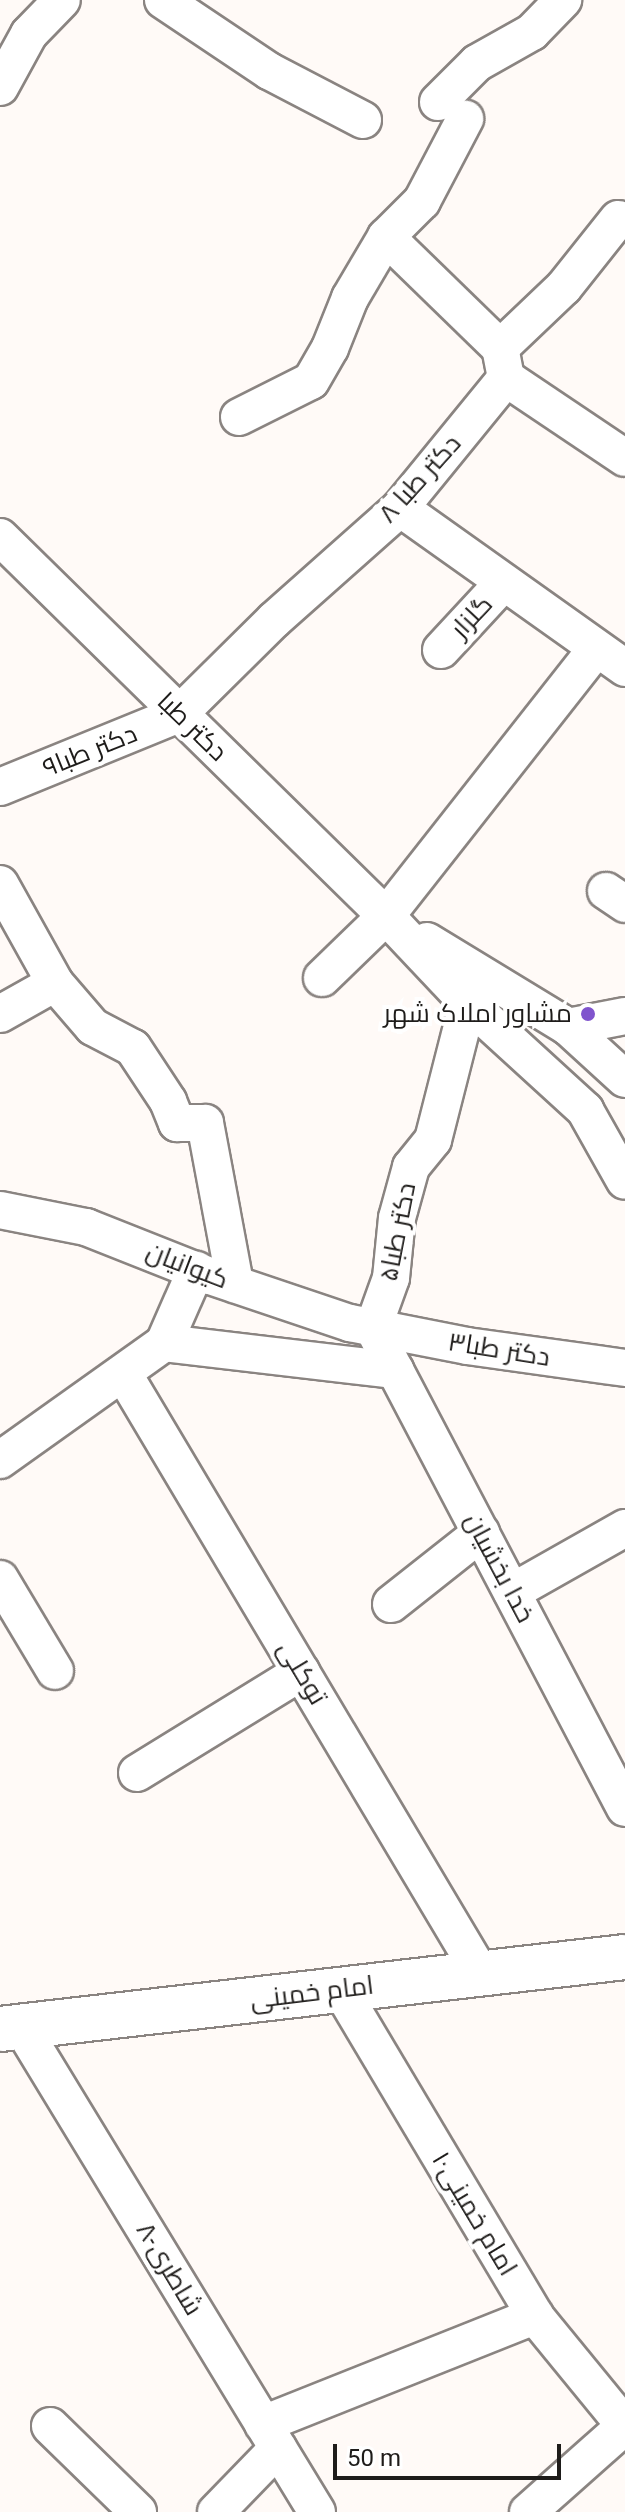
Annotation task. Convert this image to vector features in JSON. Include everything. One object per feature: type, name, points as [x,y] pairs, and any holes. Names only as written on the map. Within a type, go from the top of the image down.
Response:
[{"type":"main road","name":"امام خمینی","points":[[10,2028],[625,1957]]},
{"type":"street","points":[[0,87],[29,34],[62,0]]},
{"type":"street","points":[[163,0],[269,71],[363,120]]},
{"type":"street","points":[[239,417],[311,381],[330,348],[350,298],[386,237],[422,201],[452,110],[477,63],[532,32],[563,0]]},
{"type":"street","name":"دکتر طبا ۸","points":[[179,714],[319,579],[400,508],[503,363],[618,219]]},
{"type":"street","points":[[386,237],[503,363],[625,458]]},
{"type":"street","points":[[400,508],[595,650],[625,668]]},
{"type":"street","name":"دکتر طبا","points":[[0,537],[386,916],[468,1003],[585,1110],[625,1181]]},
{"type":"street","name":"گلزار","points":[[441,650],[503,583]]},
{"type":"street","points":[[322,978],[386,916],[595,650]]},
{"type":"street","name":"دکتر طبا۹","points":[[0,787],[179,714]]},
{"type":"street","points":[[0,884],[55,983],[93,1027],[133,1048],[168,1101],[177,1123],[205,1123],[235,1284]]},
{"type":"street","name":"دکتر طبا","points":[[386,916],[568,1027],[622,1075]]},
{"type":"street","points":[[0,1014],[55,983]]},
{"type":"street","name":"دکتر طبا۵","points":[[373,1328],[391,1278],[397,1218],[411,1167],[433,1140],[468,1003]]},
{"type":"street","points":[[568,1027],[625,1016]]},
{"type":"street","points":[[585,1110],[622,1075]]},
{"type":"street","name":"کیوانیان","points":[[0,1210],[86,1227],[235,1284],[373,1328]]},
{"type":"street","points":[[0,1460],[164,1343],[196,1270]]},
{"type":"street","name":"دکتر طبا۳","points":[[373,1328],[625,1368]]},
{"type":"street","name":"خدا بخشیان","points":[[373,1328],[625,1808]]},
{"type":"street","points":[[164,1343],[395,1370]]},
{"type":"street","name":"توکلی","points":[[123,1373],[481,1974]]},
{"type":"street","points":[[512,1592],[625,1528]]},
{"type":"street","points":[[391,1604],[481,1533]]},
{"type":"street","points":[[0,1579],[55,1671]]},
{"type":"street","points":[[137,1773],[301,1672]]},
{"type":"street","name":"امام خمینی۱۰","points":[[341,1990],[535,2316],[625,2426]]},
{"type":"street","name":"۸-شاطری","points":[[10,2028],[317,2512]]},
{"type":"street","points":[[216,2512],[270,2436],[535,2316]]},
{"type":"street","points":[[50,2426],[138,2512]]},
{"type":"street","points":[[528,2512],[625,2426]]},
{"type":"place","name":"مشاور املاک شهر","points":[[588,1014]]}]
